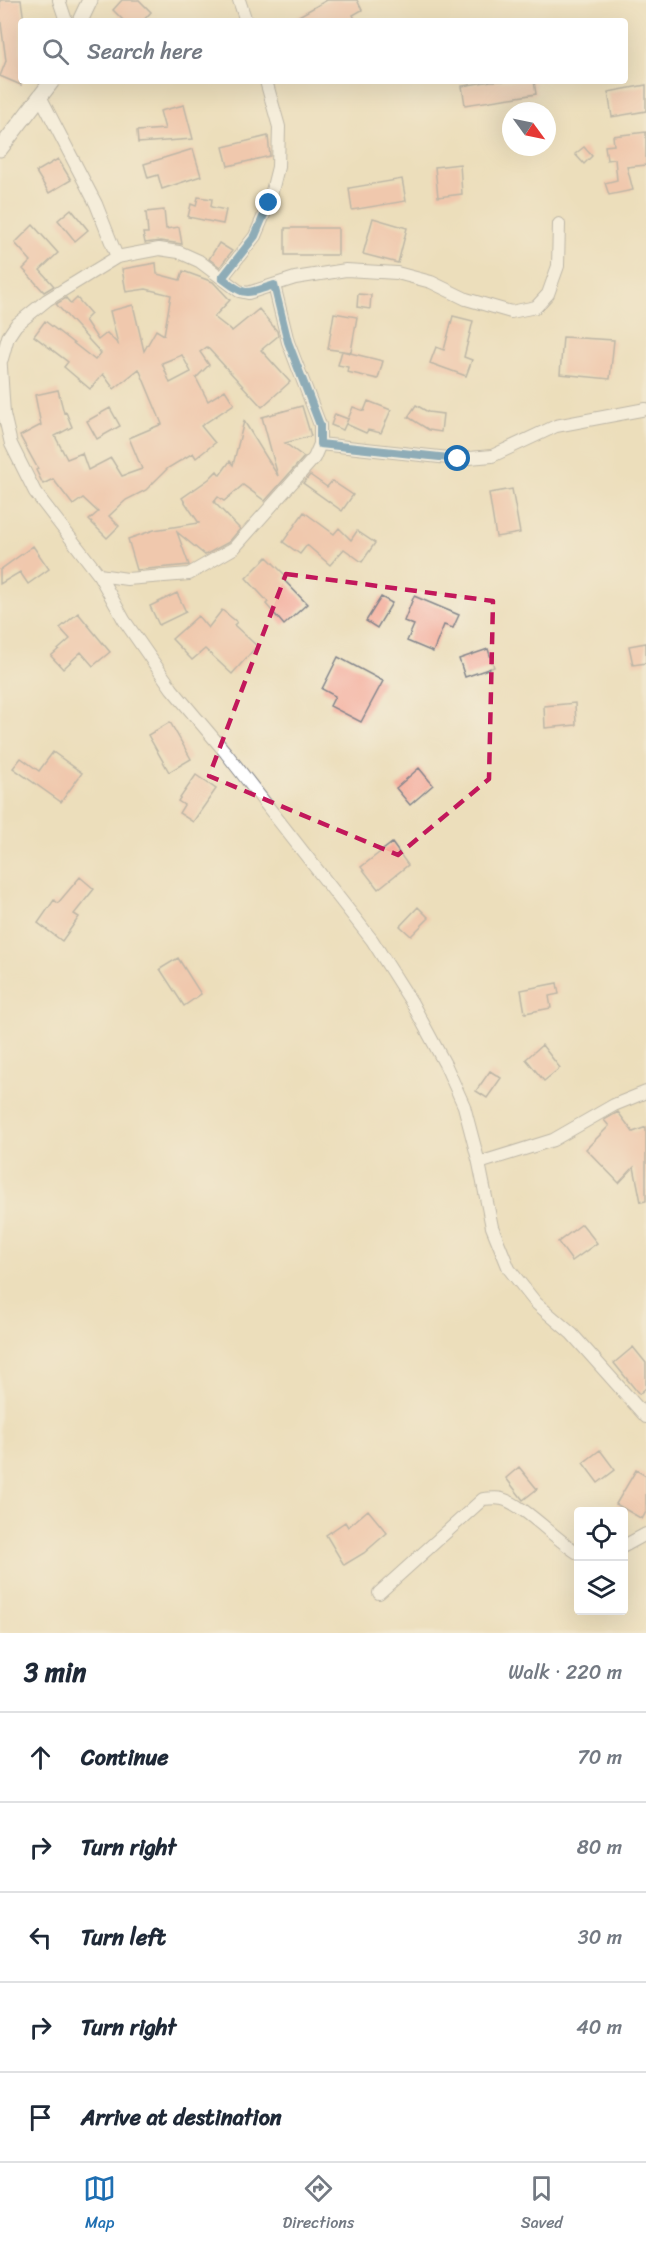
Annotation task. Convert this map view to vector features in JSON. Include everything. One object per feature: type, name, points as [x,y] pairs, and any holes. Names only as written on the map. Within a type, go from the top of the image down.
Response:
[{"type":"street","points":[[60,0],[65,18]]},
{"type":"street","points":[[81,18],[90,0]]},
{"type":"street","points":[[239,0],[245,18]]},
{"type":"street","points":[[0,149],[50,84]]},
{"type":"street","points":[[222,278],[255,236],[269,203],[278,167],[279,127],[267,84]]},
{"type":"street","points":[[41,98],[96,204],[117,257]]},
{"type":"street","points":[[559,224],[558,266],[548,294],[536,307],[511,312],[466,299],[432,282],[397,273],[346,270],[296,278],[248,293],[239,291],[199,261],[179,252],[159,249],[117,257],[47,300],[16,325],[1,355],[2,416],[11,444],[35,492],[99,575],[124,621],[172,689],[226,753],[372,940],[412,1003],[447,1066],[464,1106],[492,1227],[509,1269],[536,1303],[572,1334],[646,1417]]},
{"type":"street","points":[[99,575],[127,579],[189,574],[234,548],[314,458],[320,444],[320,425],[288,342],[274,285]]},
{"type":"street","points":[[320,444],[458,459],[492,456],[556,426],[646,409]]},
{"type":"street","points":[[479,1163],[553,1140],[614,1105],[646,1092]]},
{"type":"street","points":[[379,1593],[483,1499],[500,1498],[514,1503],[563,1544],[574,1550]]},
{"type":"street","points":[[628,1544],[646,1534]]},
{"type":"highlighted area","points":[[286,574],[493,601],[489,779],[398,855],[209,776]]},
{"type":"building","points":[[0,0],[21,0],[24,18],[18,18],[18,84],[0,76],[6,61]]},
{"type":"building","points":[[122,0],[139,0],[151,12],[146,18],[121,18],[113,10]]},
{"type":"building","points":[[327,0],[357,0],[362,10],[353,15],[354,18],[295,18]]},
{"type":"building","points":[[534,84],[536,94],[465,105],[462,86]]},
{"type":"building","points":[[646,85],[646,111],[612,117],[608,92]]},
{"type":"building","points":[[184,105],[193,139],[138,143],[137,131],[165,129],[160,111]]},
{"type":"building","points":[[646,132],[646,165],[627,167],[633,190],[609,195],[605,183],[617,180],[615,159],[607,160],[605,146],[614,145],[613,136]]},
{"type":"building","points":[[268,136],[270,156],[228,166],[223,147]]},
{"type":"building","points":[[584,147],[592,156],[584,164],[575,154]]},
{"type":"building","points":[[193,149],[201,176],[162,189],[158,175],[148,178],[144,164]]},
{"type":"building","points":[[58,159],[71,180],[49,193],[36,172]]},
{"type":"building","points":[[460,164],[462,194],[438,197],[435,167]]},
{"type":"building","points":[[402,179],[406,201],[352,210],[349,188]]},
{"type":"building","points":[[198,197],[212,199],[211,207],[226,210],[223,224],[188,217],[191,204],[196,206]]},
{"type":"building","points":[[71,209],[88,230],[75,241],[58,220]]},
{"type":"building","points":[[164,210],[166,229],[179,227],[182,244],[160,241],[145,243],[143,233],[148,233],[146,212]]},
{"type":"building","points":[[373,218],[407,228],[398,263],[363,254]]},
{"type":"building","points":[[33,225],[58,253],[40,270],[54,286],[44,292],[23,269],[31,261],[15,243]]},
{"type":"building","points":[[285,228],[338,228],[338,255],[285,255]]},
{"type":"building","points":[[219,243],[232,251],[220,267],[209,259]]},
{"type":"building","points":[[156,263],[157,274],[180,280],[183,271],[213,282],[230,300],[214,317],[232,331],[259,309],[277,331],[278,336],[261,350],[290,382],[262,407],[207,347],[200,352],[209,365],[196,378],[208,401],[225,390],[234,404],[201,426],[215,443],[196,458],[193,453],[168,468],[146,490],[126,500],[109,516],[119,526],[107,538],[89,520],[98,512],[83,498],[73,505],[53,479],[43,484],[36,470],[38,469],[20,436],[41,425],[35,395],[58,390],[64,413],[66,412],[72,427],[55,436],[67,459],[82,453],[88,470],[111,458],[122,476],[142,469],[129,438],[162,424],[139,369],[114,389],[103,374],[90,389],[64,367],[68,362],[34,336],[45,321],[95,360],[101,353],[56,304],[66,298],[71,304],[77,298],[91,314],[85,320],[98,340],[107,333],[118,344],[110,311],[133,305],[144,351],[156,330],[164,335],[171,295],[146,289],[126,292],[122,269]],"holes":[[[182,355],[191,372],[170,383],[162,363]]]},
{"type":"building","points":[[358,294],[371,295],[370,309],[357,307]]},
{"type":"building","points":[[334,313],[357,317],[351,352],[328,349]]},
{"type":"building","points":[[453,316],[473,321],[464,357],[472,360],[466,376],[430,363],[436,347],[444,350]]},
{"type":"building","points":[[563,337],[614,340],[610,379],[560,374]]},
{"type":"building","points":[[342,351],[383,361],[378,379],[347,372],[348,367],[338,365]]},
{"type":"building","points":[[368,401],[391,410],[381,433],[368,430],[366,433],[346,424],[353,407],[364,411]]},
{"type":"building","points":[[416,405],[428,412],[443,414],[441,432],[429,430],[408,417]]},
{"type":"building","points":[[302,406],[311,436],[285,443],[304,457],[265,501],[243,485],[224,501],[218,497],[214,502],[240,529],[229,542],[205,555],[177,532],[189,565],[137,570],[128,539],[154,530],[199,523],[182,498],[217,471],[220,475],[230,461],[233,465],[244,421],[278,476],[262,417]]},
{"type":"building","points":[[110,408],[120,426],[97,439],[87,421]]},
{"type":"building","points":[[335,414],[348,419],[343,430],[331,425]]},
{"type":"building","points":[[310,475],[327,487],[332,481],[353,495],[342,511],[303,483]]},
{"type":"building","points":[[512,489],[520,533],[496,537],[489,493]]},
{"type":"building","points":[[304,512],[334,534],[339,528],[351,540],[357,531],[375,543],[362,562],[344,549],[330,565],[307,545],[300,554],[283,542]]},
{"type":"building","points":[[33,546],[49,569],[28,584],[20,572],[0,584],[0,570]]},
{"type":"building","points":[[267,557],[286,576],[283,579],[307,604],[284,625],[266,604],[268,602],[246,578]]},
{"type":"building","points":[[177,593],[186,612],[159,625],[150,606]]},
{"type":"building","points":[[414,596],[459,615],[453,628],[444,625],[433,652],[407,641],[414,625],[404,621]]},
{"type":"building","points":[[381,597],[392,603],[377,628],[366,621]]},
{"type":"building","points":[[222,610],[237,622],[234,625],[257,646],[232,674],[205,649],[192,660],[172,639],[198,616],[208,628]]},
{"type":"building","points":[[78,613],[110,652],[93,666],[81,652],[63,669],[51,656],[70,639],[60,628]]},
{"type":"building","points":[[646,643],[646,663],[633,665],[629,646]]},
{"type":"building","points":[[488,649],[494,667],[465,677],[459,659]]},
{"type":"building","points":[[338,657],[383,681],[361,722],[330,706],[335,696],[322,689]]},
{"type":"building","points":[[575,703],[576,725],[545,728],[544,706]]},
{"type":"building","points":[[170,722],[191,759],[169,772],[148,735]]},
{"type":"building","points":[[53,752],[82,773],[61,802],[13,768],[21,758],[39,771]]},
{"type":"building","points":[[419,768],[433,785],[410,805],[396,788]]},
{"type":"building","points":[[196,775],[216,789],[193,822],[179,813],[184,805],[178,801]]},
{"type":"building","points":[[392,843],[408,865],[378,889],[361,867]]},
{"type":"building","points":[[80,877],[94,889],[74,914],[79,917],[62,941],[38,923],[54,900],[58,903]]},
{"type":"building","points":[[418,907],[429,918],[411,936],[400,926]]},
{"type":"building","points":[[178,958],[201,994],[184,1006],[160,969]]},
{"type":"building","points":[[557,983],[559,994],[549,996],[551,1008],[525,1013],[521,990]]},
{"type":"building","points":[[542,1045],[560,1068],[544,1081],[526,1059]]},
{"type":"building","points":[[490,1071],[501,1078],[487,1098],[476,1091]]},
{"type":"building","points":[[618,1112],[633,1132],[646,1127],[646,1201],[641,1202],[634,1167],[619,1183],[586,1149],[609,1126],[604,1120]]},
{"type":"building","points":[[582,1224],[597,1243],[572,1261],[558,1242]]},
{"type":"building","points":[[633,1347],[646,1363],[646,1388],[639,1394],[614,1363]]},
{"type":"building","points":[[600,1450],[615,1470],[598,1483],[583,1463]]},
{"type":"building","points":[[519,1467],[537,1489],[523,1500],[506,1478]]},
{"type":"building","points":[[636,1470],[646,1476],[646,1512],[642,1519],[628,1511],[628,1507],[616,1504]]},
{"type":"building","points":[[368,1510],[387,1533],[364,1553],[344,1565],[326,1535],[345,1522],[348,1527]]},
{"type":"route","points":[[269,203],[255,236],[222,278],[239,291],[248,293],[274,285],[288,342],[320,425],[320,444],[458,459]]}]
